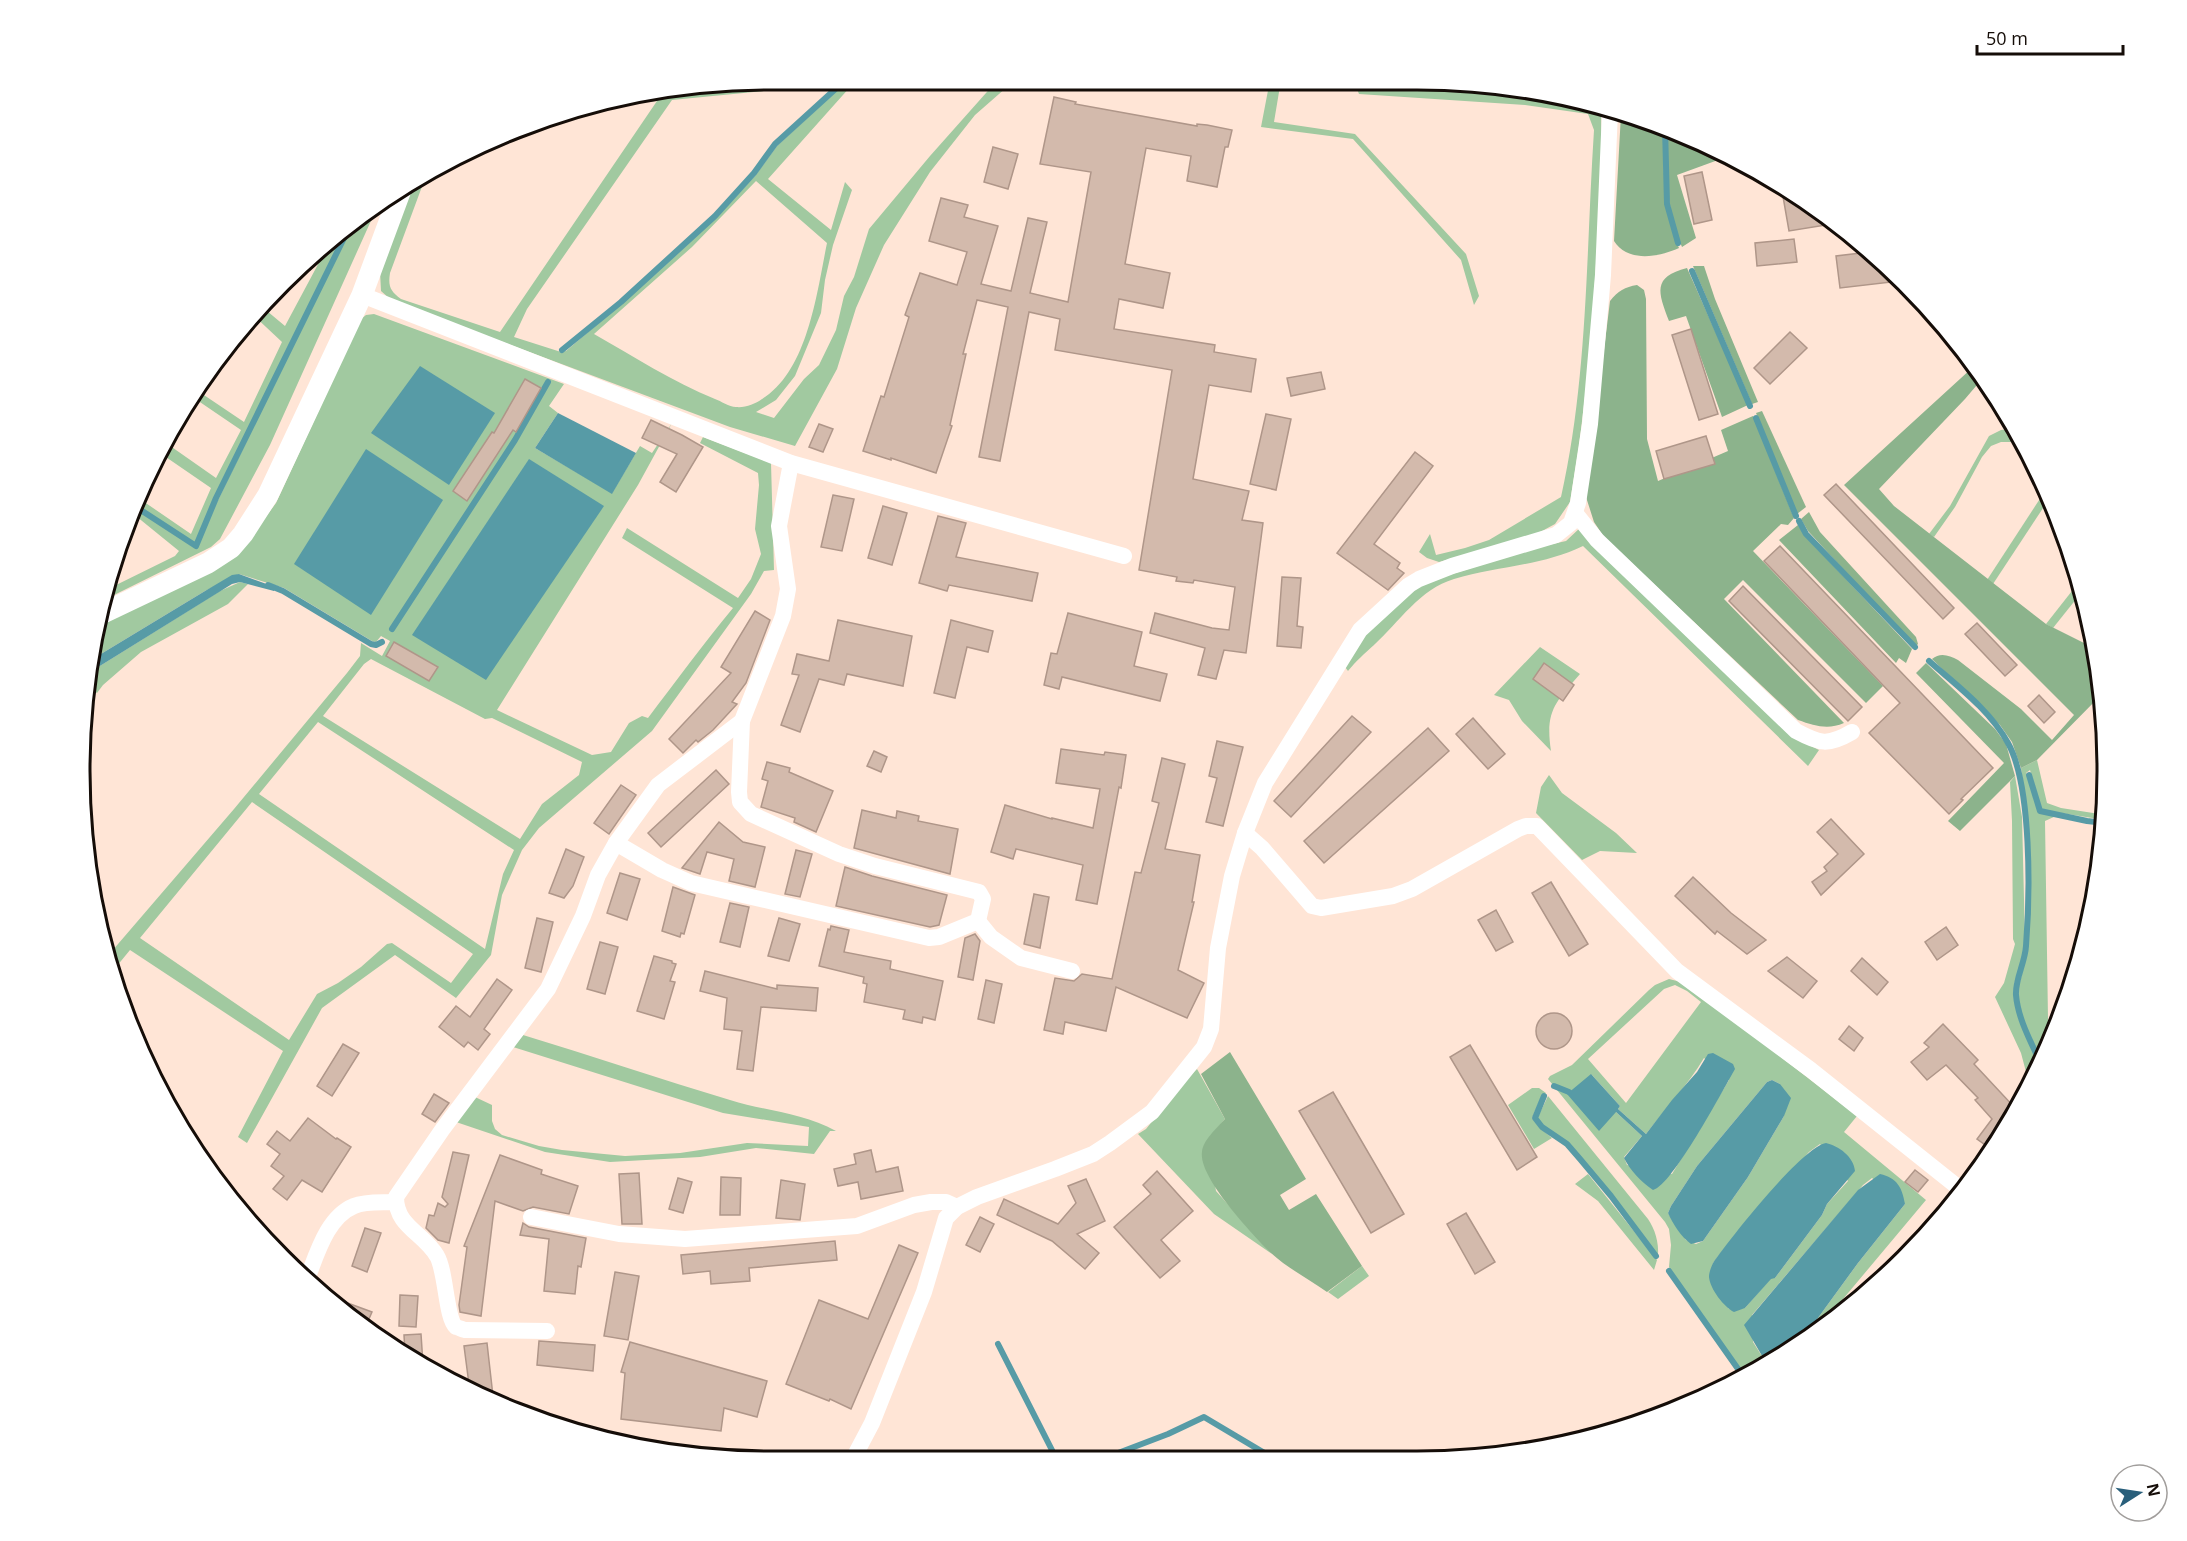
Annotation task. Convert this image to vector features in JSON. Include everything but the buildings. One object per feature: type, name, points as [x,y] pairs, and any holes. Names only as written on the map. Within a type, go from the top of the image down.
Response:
[{"type":"street","points":[[858,1451],[872,1422],[924,1292],[946,1218],[957,1207],[1002,1186],[1093,1154],[1110,1143],[1152,1112],[1204,1047],[1211,1029],[1218,948],[1232,876],[1245,833],[1265,783],[1360,630],[1409,585],[1419,579],[1452,566],[1556,535],[1571,523],[1576,514],[1590,424],[1602,286],[1610,118]]},
{"type":"street","points":[[109,610],[208,563],[231,549],[243,534],[273,485],[362,295],[396,202]]},
{"type":"street","points":[[362,295],[791,463],[1124,556]]},
{"type":"street","points":[[791,463],[779,526],[788,589],[783,616],[742,721],[740,801],[752,814],[839,854],[875,866],[980,892],[983,899],[978,921]]},
{"type":"street","points":[[1576,514],[1597,540],[1796,731],[1814,741],[1827,743],[1839,740],[1852,732]]},
{"type":"street","points":[[547,1331],[465,1330],[457,1327],[451,1320],[443,1273],[437,1256],[405,1223],[396,1209],[396,1197],[442,1130],[548,989],[583,916],[598,875],[616,843],[658,785],[742,721]]},
{"type":"street","points":[[1245,833],[1262,848],[1312,906],[1321,908],[1393,896],[1412,889],[1518,829],[1526,825],[1537,826],[1677,971],[1811,1070],[1956,1185]]},
{"type":"street","points":[[616,843],[662,870],[691,883],[907,934],[929,938],[939,937],[978,921]]},
{"type":"street","points":[[978,921],[991,937],[1021,958],[1072,971]]},
{"type":"street","points":[[310,1271],[324,1237],[341,1215],[355,1206],[396,1202]]},
{"type":"street","points":[[531,1217],[619,1234],[685,1239],[857,1226],[914,1205],[932,1202],[946,1202],[957,1207]]},
{"type":"green space","points":[[776,90],[672,100],[527,309],[514,337],[561,352],[566,351],[717,217],[755,176],[777,146],[837,90],[847,90],[768,179],[831,230],[845,182],[852,190],[833,245],[821,313],[795,376],[776,400],[756,412],[774,418],[804,379],[819,365],[836,330],[844,296],[854,277],[869,229],[989,90],[1004,90],[975,115],[930,172],[884,245],[856,308],[837,369],[795,446],[730,427],[422,312],[390,299],[381,291],[380,271],[410,194],[422,186],[390,273],[391,288],[401,299],[500,332],[657,101],[642,102],[726,91]],"holes":[[[756,181],[827,243],[814,307],[800,350],[790,370],[778,386],[750,405],[743,407],[728,405],[684,385],[594,334],[692,247]]]},
{"type":"green space","points":[[1268,90],[1279,90],[1274,122],[1355,134],[1466,254],[1479,296],[1474,305],[1461,260],[1353,139],[1261,127]]},
{"type":"green space","points":[[1357,90],[1461,91],[1549,103],[1601,116],[1602,164],[1591,346],[1570,502],[1555,524],[1531,537],[1439,562],[1419,552],[1430,534],[1436,555],[1489,540],[1561,497],[1576,407],[1585,315],[1594,130],[1588,114],[1525,105],[1359,94]]},
{"type":"green space","points":[[1621,122],[1663,137],[1669,218],[1679,248],[1662,254],[1644,256],[1627,253],[1614,241]]},
{"type":"green space","points":[[1666,138],[1717,160],[1677,175],[1696,238],[1682,247],[1672,218]]},
{"type":"green space","points":[[371,220],[270,445],[220,539],[211,547],[113,596],[116,585],[175,556],[179,551],[139,518],[141,512],[196,548],[344,241]]},
{"type":"green space","points":[[339,245],[215,497],[195,544],[143,509],[145,503],[191,534],[211,488],[167,458],[172,447],[216,478],[241,430],[199,401],[203,395],[244,422],[282,342],[260,321],[268,312],[285,326],[320,261]]},
{"type":"green space","points":[[1693,266],[1704,266],[1715,299],[1758,402],[1752,404]]},
{"type":"green space","points":[[1687,268],[1748,405],[1722,417],[1686,316],[1669,321],[1662,302],[1663,281],[1668,276]]},
{"type":"green space","points":[[1637,285],[1644,290],[1646,299],[1647,439],[1658,481],[1728,451],[1721,430],[1753,416],[1794,518],[1788,525],[1781,524],[1753,551],[1883,686],[1866,703],[1743,580],[1724,599],[1844,723],[1821,726],[1798,720],[1604,537],[1594,522],[1586,497],[1610,301],[1622,290]]},
{"type":"green space","points":[[374,314],[564,384],[549,406],[558,413],[535,448],[612,493],[640,446],[652,453],[672,423],[638,485],[497,710],[592,755],[611,752],[629,723],[642,716],[648,718],[733,608],[622,538],[627,528],[738,598],[751,579],[761,554],[755,529],[758,473],[700,443],[703,437],[771,463],[774,570],[764,571],[751,594],[652,731],[539,828],[522,850],[502,895],[491,955],[456,998],[395,955],[322,1008],[247,1143],[238,1137],[283,1051],[130,950],[118,964],[114,949],[347,673],[360,656],[361,643],[382,656],[390,641],[381,636],[376,642],[372,641],[284,588],[239,574],[205,591],[100,654],[108,617],[251,537],[276,503],[361,319],[366,315]],"holes":[[[547,382],[550,383],[516,441],[392,629],[514,439]],[[371,659],[485,719],[492,718],[582,762],[579,775],[542,804],[520,839],[323,716],[364,664]],[[318,722],[514,850],[503,874],[485,949],[259,794]],[[252,802],[473,954],[451,983],[392,943],[387,944],[361,967],[317,994],[289,1040],[140,938]]]},
{"type":"green space","points":[[1968,372],[1977,385],[1879,489],[1894,506],[2046,624],[2085,643],[2093,703],[2037,760],[2021,768],[2012,742],[2000,725],[1932,659],[1945,655],[1958,660],[2021,709],[2052,740],[2074,715],[1844,485]]},
{"type":"green space","points":[[1762,411],[1806,507],[1797,514],[1756,413]]},
{"type":"green space","points":[[2006,429],[2012,442],[2001,442],[1991,446],[1982,457],[1955,507],[1934,537],[1929,534],[1950,506],[1989,436]]},
{"type":"green space","points":[[2040,499],[2044,507],[1993,584],[1987,580]]},
{"type":"green space","points":[[1809,512],[1820,532],[1916,637],[1918,644],[1915,647],[1808,531],[1801,519]]},
{"type":"green space","points":[[1798,525],[1805,536],[1912,649],[1906,663],[1899,658],[1896,663],[1779,540]]},
{"type":"green space","points":[[1581,527],[1803,742],[1819,750],[1808,766],[1583,546],[1552,558],[1470,575],[1442,584],[1420,598],[1348,671],[1345,667],[1365,633],[1412,592],[1427,582],[1535,548],[1566,541]]},
{"type":"green space","points":[[240,582],[248,584],[228,604],[141,652],[97,693],[95,691],[98,667],[220,591]]},
{"type":"green space","points":[[2073,590],[2075,600],[2053,628],[2046,624]]},
{"type":"green space","points":[[1540,647],[1580,674],[1554,708],[1549,726],[1551,751],[1522,721],[1509,700],[1494,695]]},
{"type":"green space","points":[[1926,663],[1995,729],[2006,744],[2015,776],[1960,831],[1948,821],[2004,763],[1916,673]]},
{"type":"green space","points":[[2037,760],[2047,803],[2061,808],[2096,813],[2096,819],[2042,810],[2030,770],[2026,773],[2038,812],[2056,816],[2045,821],[2049,1021],[2037,1050],[2022,1018],[2018,996],[2028,949],[2030,915],[2028,822],[2021,768]]},
{"type":"green space","points":[[1549,775],[1562,793],[1616,833],[1637,853],[1600,851],[1582,860],[1536,813],[1541,787]]},
{"type":"green space","points":[[2015,776],[2022,817],[2025,941],[2023,959],[2014,984],[2014,996],[2019,1020],[2034,1055],[2026,1073],[2021,1053],[1995,997],[2004,983],[2015,944],[2013,939],[2010,782]]},
{"type":"green space","points":[[1669,979],[1681,982],[1710,1002],[1857,1116],[1844,1132],[1926,1200],[1840,1303],[1816,1321],[1905,1204],[1872,1178],[1863,1185],[1752,1315],[1753,1342],[1762,1357],[1739,1369],[1669,1267],[1671,1245],[1669,1229],[1665,1222],[1548,1079],[1572,1065],[1649,990]],"holes":[[[1675,985],[1701,1002],[1626,1103],[1588,1059],[1664,989]],[[1704,1058],[1729,1080],[1672,1174],[1627,1165],[1624,1157],[1642,1136],[1616,1112],[1591,1074],[1620,1106],[1618,1109],[1646,1134]],[[1772,1080],[1780,1084],[1784,1116],[1748,1177],[1703,1241],[1696,1244],[1686,1240],[1668,1213],[1671,1206],[1697,1166],[1767,1082]],[[1820,1144],[1848,1181],[1827,1204],[1822,1215],[1775,1278],[1771,1278],[1745,1308],[1729,1309],[1711,1283],[1713,1263],[1809,1152]]]},
{"type":"green space","points":[[523,1035],[743,1104],[797,1116],[836,1131],[830,1131],[814,1154],[756,1148],[700,1157],[610,1162],[545,1152],[456,1122],[475,1097],[492,1105],[492,1121],[495,1129],[502,1135],[562,1150],[625,1156],[680,1153],[747,1143],[808,1146],[809,1127],[723,1113],[513,1047]]},
{"type":"green space","points":[[1230,1052],[1306,1179],[1280,1195],[1289,1210],[1316,1194],[1362,1266],[1327,1292],[1284,1264],[1263,1245],[1217,1190],[1203,1163],[1202,1152],[1205,1143],[1225,1119],[1201,1074]]},
{"type":"green space","points":[[1197,1069],[1225,1119],[1208,1139],[1216,1191],[1272,1254],[1214,1214],[1138,1134],[1146,1129],[1186,1079]]},
{"type":"green space","points":[[1532,1088],[1539,1088],[1546,1093],[1541,1097],[1532,1118],[1552,1138],[1534,1149],[1508,1105]]},
{"type":"green space","points":[[1548,1096],[1648,1219],[1656,1236],[1658,1255],[1581,1157],[1567,1142],[1537,1119]]},
{"type":"green space","points":[[1588,1174],[1657,1260],[1654,1270],[1598,1201],[1575,1184]]},
{"type":"green space","points":[[1362,1266],[1369,1276],[1338,1299],[1328,1292]]},
{"type":"water","points":[[420,366],[495,413],[449,485],[371,433]]},
{"type":"water","points":[[558,413],[636,453],[612,494],[535,448]]},
{"type":"water","points":[[366,449],[443,500],[371,615],[294,564]]},
{"type":"water","points":[[529,459],[604,506],[486,680],[412,635]]},
{"type":"water","points":[[239,574],[275,587],[274,591],[240,582],[232,584],[98,667],[100,654],[232,575]]},
{"type":"water","points":[[1713,1053],[1733,1064],[1735,1069],[1684,1155],[1661,1185],[1653,1190],[1636,1176],[1624,1158],[1642,1136],[1616,1112],[1599,1131],[1567,1094],[1591,1074],[1620,1106],[1618,1109],[1646,1134],[1697,1072],[1708,1054]]},
{"type":"water","points":[[1772,1080],[1780,1084],[1791,1098],[1784,1116],[1748,1177],[1703,1241],[1691,1244],[1670,1217],[1668,1213],[1671,1206],[1697,1166],[1767,1082]]},
{"type":"water","points":[[1826,1143],[1845,1153],[1852,1161],[1855,1171],[1827,1204],[1822,1215],[1775,1278],[1771,1279],[1745,1308],[1734,1312],[1730,1310],[1712,1287],[1709,1277],[1713,1263],[1749,1216],[1800,1160],[1815,1148]]},
{"type":"water","points":[[1880,1174],[1891,1178],[1898,1184],[1905,1204],[1816,1321],[1762,1357],[1744,1325],[1858,1190]]},
{"type":"waterway","points":[[562,350],[621,302],[715,216],[754,173],[775,144],[834,90]]},
{"type":"waterway","points":[[1665,138],[1667,204],[1678,243]]},
{"type":"waterway","points":[[142,511],[196,546],[216,498],[342,243]]},
{"type":"waterway","points":[[1692,271],[1750,406]]},
{"type":"waterway","points":[[392,629],[515,440],[548,382]]},
{"type":"waterway","points":[[1756,418],[1796,516]]},
{"type":"waterway","points":[[1799,521],[1806,534],[1915,647]]},
{"type":"waterway","points":[[268,585],[283,591],[371,644],[376,645],[382,642]]},
{"type":"waterway","points":[[1929,661],[1992,720],[2008,743],[2016,762],[2022,786],[2028,842],[2026,946],[2016,995],[2022,1022],[2035,1052]]},
{"type":"waterway","points":[[2029,775],[2040,811],[2095,822]]},
{"type":"waterway","points":[[1554,1086],[1569,1092]]},
{"type":"waterway","points":[[1544,1096],[1535,1118],[1542,1127],[1567,1144],[1611,1196],[1656,1256]]},
{"type":"waterway","points":[[1669,1271],[1739,1370]]},
{"type":"waterway","points":[[998,1344],[1052,1451]]},
{"type":"waterway","points":[[1123,1451],[1204,1417],[1261,1451]]}]
